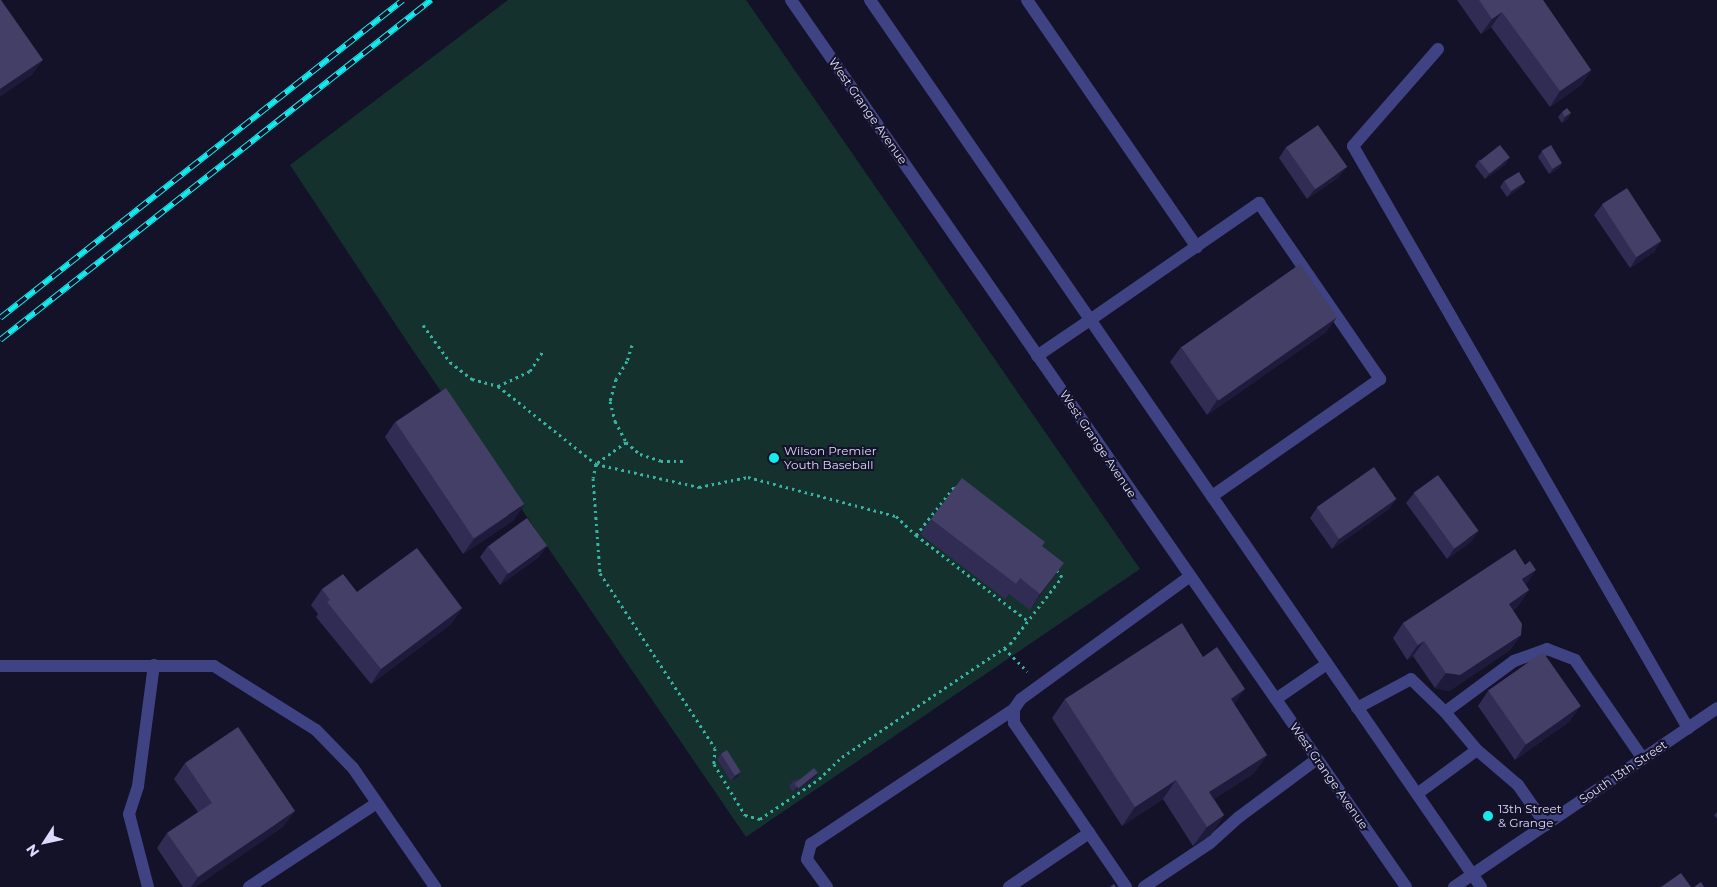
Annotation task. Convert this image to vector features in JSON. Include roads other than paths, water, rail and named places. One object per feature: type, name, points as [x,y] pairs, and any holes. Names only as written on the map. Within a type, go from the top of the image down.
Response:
[{"type":"street","name":"West Grange Avenue","points":[[791,0],[1189,577],[1406,887]]},
{"type":"street","points":[[870,0],[1481,887]]},
{"type":"street","points":[[1027,0],[1196,246]]},
{"type":"street","points":[[1438,49],[1353,146],[1688,728]]},
{"type":"street","points":[[1038,356],[1259,203],[1380,379],[1212,496]]},
{"type":"street","points":[[827,887],[808,859],[811,844],[1014,709],[1021,699],[1040,684],[1189,577]]},
{"type":"street","points":[[1444,712],[1514,661],[1547,649],[1575,660],[1642,759]]},
{"type":"street","points":[[1276,699],[1327,664]]},
{"type":"street","points":[[148,887],[129,814],[138,786],[154,665]]},
{"type":"street","points":[[0,666],[214,666],[316,730],[353,768],[435,887]]},
{"type":"street","points":[[1357,708],[1411,679],[1444,712],[1477,750],[1518,785],[1546,825]]},
{"type":"street","name":"South 13th Street","points":[[1454,887],[1717,708]]},
{"type":"street","points":[[1014,709],[1014,723],[1126,887]]},
{"type":"street","points":[[1416,794],[1477,750]]},
{"type":"street","points":[[1144,887],[1210,843],[1239,817],[1317,759]]},
{"type":"street","points":[[249,887],[377,803]]},
{"type":"street","points":[[1009,887],[1089,833]]},
{"type":"railway","points":[[0,318],[403,0]]},
{"type":"railway","points":[[0,340],[431,0]]},
{"type":"place","name":"Wilson Premier Youth Baseball","points":[[774,458]]},
{"type":"place","name":"13th Street & Grange","points":[[1488,816]]}]
